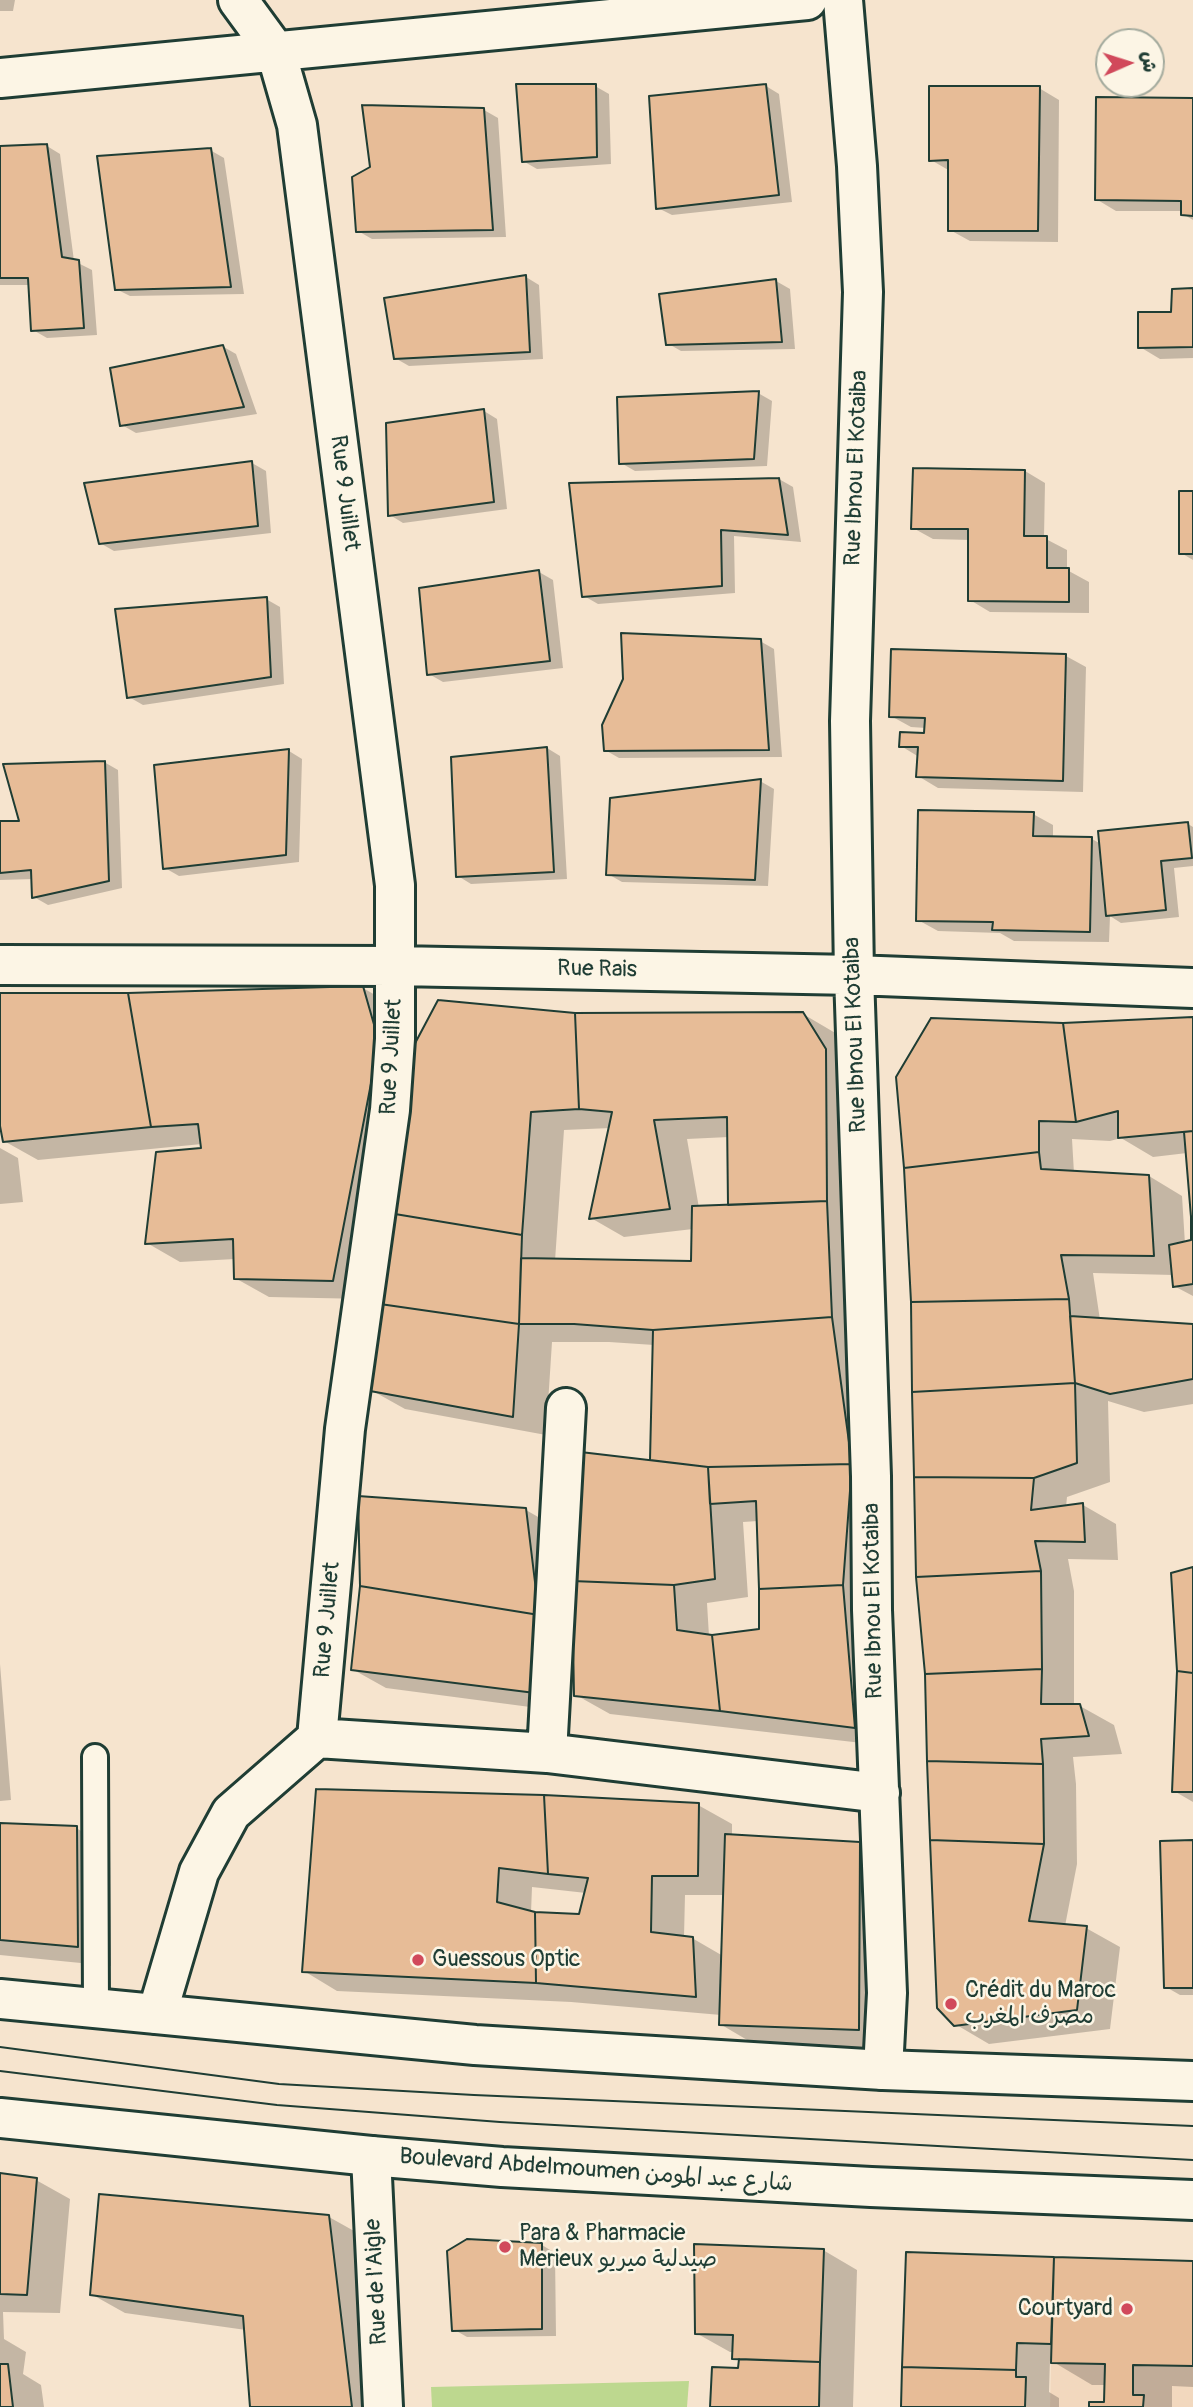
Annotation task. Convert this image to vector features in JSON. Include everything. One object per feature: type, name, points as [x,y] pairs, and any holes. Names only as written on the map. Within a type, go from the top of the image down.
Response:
[{"type":"street","points":[[238,0],[276,52]]},
{"type":"street","points":[[0,78],[807,0]]},
{"type":"street","name":"Rue Ibnou El Kotaiba","points":[[843,0],[857,166],[863,292],[850,721],[854,975],[887,1993],[883,2070]]},
{"type":"street","name":"Rue 9 Juillet","points":[[276,52],[299,139],[395,885],[395,1039],[390,1110],[345,1429],[317,1738]]},
{"type":"street","name":"Rue Rais","points":[[0,965],[396,966],[854,975],[1193,988]]},
{"type":"street","points":[[547,1753],[566,1408]]},
{"type":"street","points":[[157,2014],[199,1872],[231,1813],[317,1738],[547,1753],[880,1793]]},
{"type":"street","points":[[0,1999],[475,2045],[883,2070],[1193,2081]]},
{"type":"street","name":"Boulevard Abdelmoumen شارع عبد المومن","points":[[0,2118],[502,2167],[844,2186],[1193,2200]]},
{"type":"street","name":"Rue de l'Aigle","points":[[371,2156],[383,2407]]},
{"type":"lane","points":[[95,1757],[96,2008]]},
{"type":"shaded area","points":[[1054,2257],[1193,2261],[1193,2407],[1050,2407]]},
{"type":"green space","points":[[689,2381],[687,2407],[432,2407],[431,2387]]},
{"type":"building","points":[[516,84],[596,84],[597,157],[522,162]]},
{"type":"building","points":[[766,84],[779,195],[656,209],[649,96]]},
{"type":"building","points":[[929,86],[1040,86],[1038,231],[948,231],[948,160],[929,161]]},
{"type":"building","points":[[1096,98],[1193,98],[1193,216],[1181,215],[1181,201],[1095,200]]},
{"type":"building","points":[[362,105],[484,108],[493,230],[356,232],[352,177],[370,167]]},
{"type":"building","points":[[47,144],[62,257],[79,260],[84,328],[31,331],[28,278],[0,278],[0,146]]},
{"type":"building","points":[[211,148],[231,287],[115,290],[97,156]]},
{"type":"building","points":[[526,275],[530,352],[394,359],[384,298]]},
{"type":"building","points":[[776,279],[782,342],[666,345],[659,294]]},
{"type":"building","points":[[1193,288],[1193,347],[1138,348],[1138,312],[1171,312],[1172,289]]},
{"type":"building","points":[[223,345],[244,407],[120,426],[110,368]]},
{"type":"building","points":[[759,391],[754,459],[619,464],[617,397]]},
{"type":"building","points":[[484,409],[494,502],[388,516],[386,423]]},
{"type":"building","points":[[252,461],[258,526],[99,544],[84,483]]},
{"type":"building","points":[[913,468],[1025,470],[1024,536],[1047,536],[1047,568],[1069,568],[1069,602],[968,601],[968,529],[911,529]]},
{"type":"building","points":[[779,478],[788,535],[721,530],[722,586],[582,597],[569,483]]},
{"type":"building","points":[[1179,491],[1193,491],[1193,554],[1179,554]]},
{"type":"building","points":[[539,570],[550,661],[427,675],[419,588]]},
{"type":"building","points":[[267,597],[271,677],[127,698],[115,609]]},
{"type":"building","points":[[621,633],[761,639],[769,750],[604,751],[602,725],[623,679]]},
{"type":"building","points":[[891,649],[1066,654],[1063,781],[916,777],[918,747],[899,747],[900,732],[924,733],[925,718],[889,717]]},
{"type":"building","points":[[547,747],[554,872],[456,877],[451,757]]},
{"type":"building","points":[[289,749],[286,855],[163,869],[154,765]]},
{"type":"building","points":[[105,761],[109,881],[32,898],[31,870],[0,873],[0,821],[19,821],[3,764]]},
{"type":"building","points":[[761,779],[755,880],[606,875],[610,798]]},
{"type":"building","points":[[918,810],[1034,812],[1033,836],[1092,837],[1090,932],[992,930],[993,922],[916,921]]},
{"type":"building","points":[[1188,822],[1192,858],[1161,861],[1166,910],[1106,916],[1098,831]]},
{"type":"building","points":[[363,986],[379,1042],[333,1281],[234,1279],[233,1239],[145,1244],[156,1152],[201,1148],[198,1124],[151,1127],[128,993]]},
{"type":"building","points":[[0,993],[128,993],[151,1127],[3,1142],[0,1126]]},
{"type":"building","points":[[438,1000],[575,1013],[579,1109],[531,1112],[522,1235],[395,1214],[412,1049]]},
{"type":"building","points":[[803,1012],[826,1049],[827,1201],[728,1205],[727,1117],[654,1120],[670,1209],[589,1219],[612,1112],[579,1109],[575,1013]]},
{"type":"building","points":[[1193,1017],[1193,1131],[1118,1138],[1118,1111],[1076,1122],[1063,1023]]},
{"type":"building","points":[[931,1018],[1063,1023],[1076,1122],[1039,1121],[1039,1152],[904,1168],[896,1077]]},
{"type":"building","points":[[1193,1131],[1193,1216],[1191,1217],[1184,1132]]},
{"type":"building","points":[[1039,1152],[1041,1169],[1149,1175],[1154,1256],[1061,1255],[1069,1299],[911,1302],[904,1168]]},
{"type":"building","points":[[827,1201],[832,1317],[653,1330],[574,1324],[519,1324],[521,1258],[691,1261],[692,1206]]},
{"type":"building","points":[[395,1214],[522,1235],[519,1324],[380,1304]]},
{"type":"building","points":[[1193,1216],[1193,1284],[1173,1287],[1169,1245],[1191,1240]]},
{"type":"building","points":[[1069,1299],[1075,1383],[912,1392],[911,1302]]},
{"type":"building","points":[[380,1304],[519,1324],[513,1417],[370,1391]]},
{"type":"building","points":[[1070,1316],[1193,1324],[1193,1379],[1110,1394],[1075,1383]]},
{"type":"building","points":[[832,1317],[852,1464],[708,1467],[650,1460],[653,1330]]},
{"type":"building","points":[[1075,1383],[1077,1463],[1034,1478],[914,1477],[912,1392]]},
{"type":"building","points":[[572,1451],[708,1467],[715,1579],[674,1585],[572,1581]]},
{"type":"building","points":[[852,1464],[843,1585],[759,1589],[756,1501],[710,1504],[708,1467]]},
{"type":"building","points":[[914,1477],[1034,1478],[1031,1510],[1083,1503],[1085,1542],[1035,1541],[1041,1571],[916,1577]]},
{"type":"building","points":[[358,1496],[526,1508],[539,1615],[360,1586]]},
{"type":"building","points":[[1193,1567],[1193,1673],[1177,1671],[1171,1573]]},
{"type":"building","points":[[1041,1571],[1042,1669],[925,1674],[916,1577]]},
{"type":"building","points":[[572,1581],[674,1585],[677,1630],[712,1635],[720,1711],[574,1696]]},
{"type":"building","points":[[843,1585],[855,1728],[720,1711],[712,1635],[759,1629],[759,1589]]},
{"type":"building","points":[[360,1586],[539,1615],[535,1693],[351,1670]]},
{"type":"building","points":[[1042,1669],[1041,1704],[1080,1704],[1089,1736],[1041,1739],[1043,1764],[927,1761],[925,1674]]},
{"type":"building","points":[[1177,1671],[1193,1673],[1193,1792],[1172,1792]]},
{"type":"building","points":[[927,1761],[1043,1764],[1044,1844],[930,1840]]},
{"type":"building","points":[[316,1789],[544,1795],[548,1874],[499,1868],[497,1902],[535,1912],[536,1983],[302,1972]]},
{"type":"building","points":[[544,1795],[699,1803],[698,1876],[652,1876],[651,1932],[693,1937],[696,1997],[536,1983],[535,1912],[579,1914],[588,1878],[548,1874]]},
{"type":"building","points":[[0,1823],[77,1826],[78,1947],[0,1940]]},
{"type":"building","points":[[725,1834],[860,1842],[859,2030],[719,2025]]},
{"type":"building","points":[[930,1840],[1044,1844],[1029,1921],[1087,1926],[1077,2010],[954,2026],[937,2008]]},
{"type":"building","points":[[1193,1840],[1193,1988],[1164,1988],[1160,1841]]},
{"type":"building","points":[[0,2173],[37,2178],[27,2295],[0,2294]]},
{"type":"building","points":[[99,2194],[329,2215],[352,2407],[250,2407],[243,2316],[90,2295]]},
{"type":"building","points":[[467,2239],[542,2243],[542,2329],[452,2331],[447,2251]]},
{"type":"building","points":[[694,2244],[824,2249],[820,2362],[732,2359],[733,2335],[695,2334]]},
{"type":"building","points":[[906,2252],[1054,2257],[1051,2344],[1017,2343],[1016,2370],[902,2367]]},
{"type":"building","points":[[1054,2257],[1193,2261],[1193,2366],[1133,2365],[1133,2395],[1144,2395],[1143,2407],[1089,2407],[1089,2402],[1104,2402],[1105,2364],[1051,2363]]},
{"type":"building","points":[[739,2359],[820,2362],[819,2407],[710,2407],[712,2367],[738,2368]]},
{"type":"building","points":[[0,2364],[8,2364],[13,2407],[0,2407]]},
{"type":"building","points":[[902,2367],[1016,2370],[1016,2377],[1026,2377],[1025,2407],[901,2407]]},
{"type":"tram line","points":[[0,2047],[279,2084],[1193,2126]]},
{"type":"tram line","points":[[0,2071],[277,2105],[500,2122],[1193,2160]]},
{"type":"place","name":"Guessous Optic","points":[[418,1960]]},
{"type":"place","name":"Crédit du Maroc مصرف المغرب","points":[[951,2004]]},
{"type":"place","name":"Para & Pharmacie Merieux صيدلية ميريو","points":[[505,2247]]},
{"type":"place","name":"Courtyard","points":[[1127,2309]]}]
